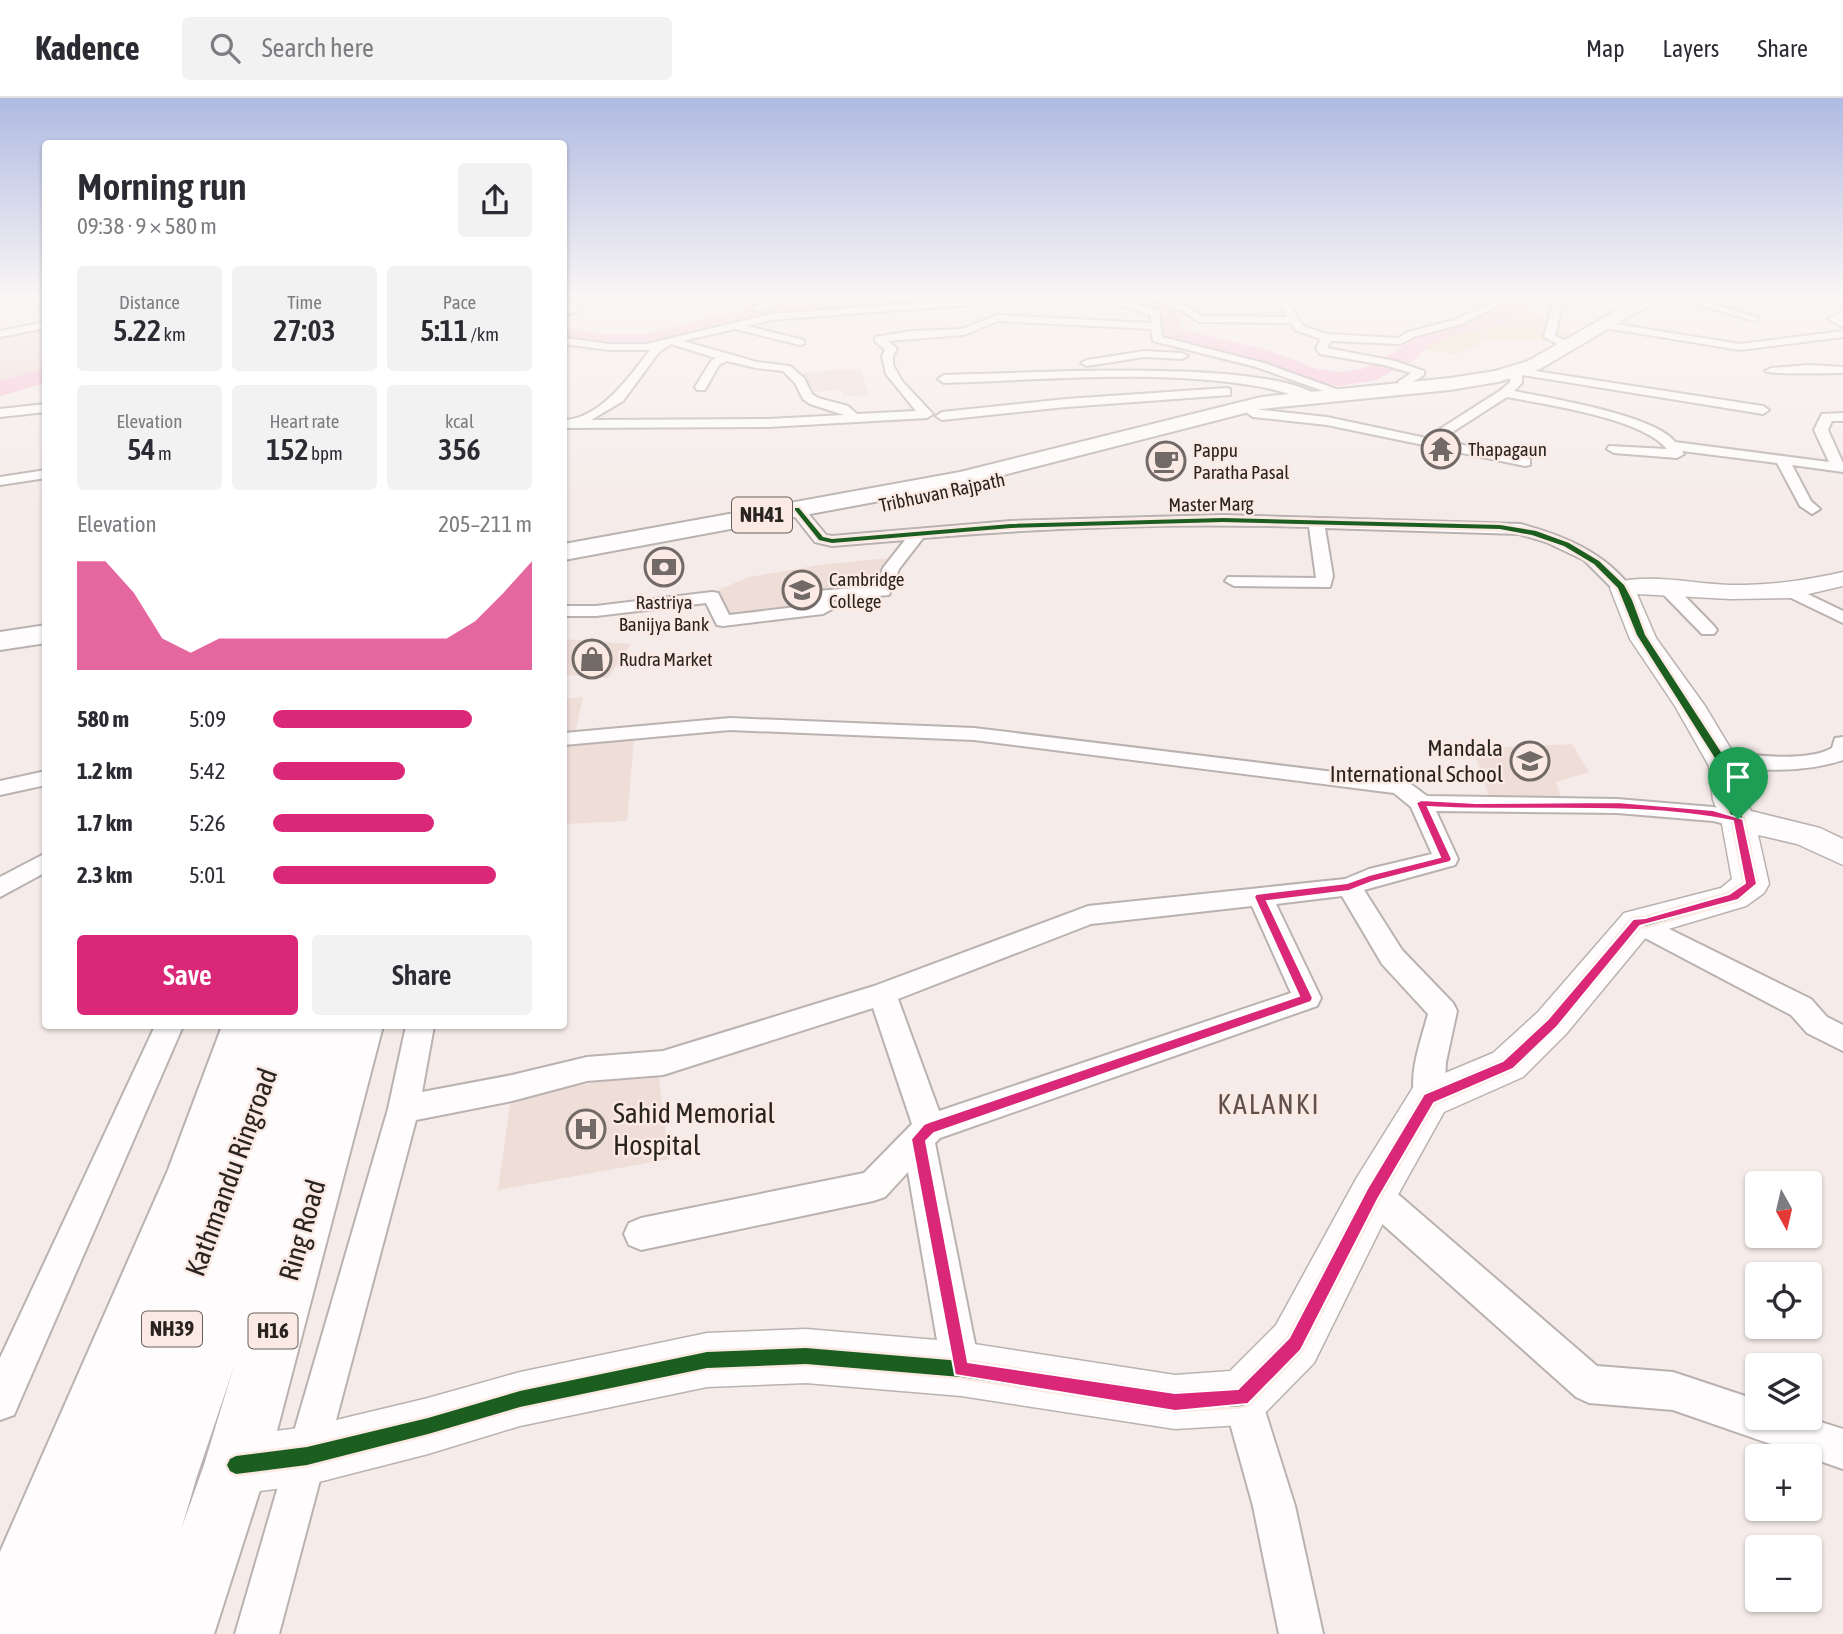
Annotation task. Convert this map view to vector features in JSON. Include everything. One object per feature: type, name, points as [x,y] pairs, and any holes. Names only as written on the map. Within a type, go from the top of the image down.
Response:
[{"type":"main road","name":"Tribhuvan Rajpath","points":[[567,553],[640,546],[801,514],[960,479],[1261,403],[1478,380],[1523,368]]},
{"type":"main road","name":"Tribhuvan Rajpath","points":[[801,514],[997,481],[1313,397]]},
{"type":"main road","points":[[0,641],[42,635]]},
{"type":"main road","points":[[4,1634],[15,1567],[193,1170],[244,1029]]},
{"type":"main road","name":"Kathmandu Ringroad","points":[[63,1634],[143,1407],[284,1029]]},
{"type":"main road","name":"Kathmandu Ringroad","points":[[116,1634],[164,1479],[242,1263],[319,1029]]},
{"type":"main road","name":"Ring Road","points":[[179,1634],[236,1465],[359,1029]]},
{"type":"street","points":[[570,424],[619,398],[642,368]]},
{"type":"street","points":[[701,387],[712,368]]},
{"type":"street","points":[[783,368],[800,381],[807,396],[823,405],[844,410],[855,419]]},
{"type":"street","points":[[570,424],[758,423],[928,414],[907,396],[888,368]]},
{"type":"street","points":[[1001,368],[1003,391]]},
{"type":"street","points":[[1184,368],[1188,376]]},
{"type":"street","points":[[1268,368],[1344,394]]},
{"type":"street","points":[[1408,389],[1404,382],[1420,373],[1409,368]]},
{"type":"street","points":[[1772,371],[1809,368],[1843,370]]},
{"type":"street","points":[[1428,442],[1505,393],[1516,383],[1516,371],[1763,410]]},
{"type":"street","points":[[944,379],[1090,374],[1188,376],[1233,379],[1283,387],[1313,397]]},
{"type":"street","points":[[942,416],[1066,403],[1283,387]]},
{"type":"street","points":[[1505,393],[1572,406],[1655,430],[1747,443],[1748,455]]},
{"type":"street","points":[[0,414],[42,409]]},
{"type":"street","points":[[1253,413],[1327,421],[1525,462]]},
{"type":"street","points":[[1840,467],[1821,430],[1828,417],[1843,417]]},
{"type":"street","points":[[1614,449],[1677,454],[1655,430]]},
{"type":"street","points":[[1670,444],[1840,467]]},
{"type":"street","points":[[1783,461],[1805,503],[1812,509]]},
{"type":"street","points":[[0,481],[42,475]]},
{"type":"street","points":[[0,493],[28,488]]},
{"type":"street","name":"Master Marg","points":[[801,514],[826,541],[1011,526],[1223,520],[1520,529],[1552,539],[1590,557],[1622,588]]},
{"type":"street","points":[[1234,581],[1324,583],[1316,522]]},
{"type":"street","points":[[567,611],[596,611],[712,597],[723,621],[823,609],[824,595],[883,591],[891,568],[919,533]]},
{"type":"street","points":[[1429,1099],[1508,1065],[1552,1023],[1637,922],[1733,897],[1751,884],[1738,819],[1729,800],[1724,766],[1690,706],[1643,639],[1622,588],[1791,592],[1843,579]]},
{"type":"street","points":[[1668,589],[1708,630]]},
{"type":"street","points":[[1791,592],[1843,618]]},
{"type":"street","points":[[403,1109],[512,1088],[587,1069],[663,1063],[883,994],[1088,915],[1349,887],[1369,878],[1446,859],[1421,803],[1400,787],[974,734],[730,724],[567,739]]},
{"type":"street","points":[[1720,758],[1771,763],[1831,758],[1843,751],[1843,743]]},
{"type":"street","points":[[0,788],[42,779]]},
{"type":"street","points":[[1421,803],[1476,806],[1617,806],[1675,810],[1738,819],[1808,836],[1843,853]]},
{"type":"street","points":[[0,888],[42,863]]},
{"type":"street","points":[[236,1465],[307,1456],[428,1426],[520,1399],[706,1360],[806,1356],[961,1369],[1175,1402],[1242,1398],[1295,1344],[1373,1194],[1429,1099],[1431,1062],[1443,1011],[1392,957],[1349,887]]},
{"type":"street","points":[[641,1234],[873,1186],[924,1134],[1307,998],[1260,897]]},
{"type":"street","points":[[1637,922],[1801,1007],[1817,1025],[1843,1039]]},
{"type":"street","points":[[883,994],[924,1134],[961,1369]]},
{"type":"street","points":[[0,1401],[168,1029]]},
{"type":"street","points":[[257,1634],[403,1109],[419,1029]]},
{"type":"street","points":[[1373,1194],[1589,1384],[1672,1391],[1843,1449]]},
{"type":"street","points":[[1242,1398],[1274,1506],[1301,1634]]},
{"type":"shaded area","points":[[0,368],[42,368],[42,373],[0,385]]},
{"type":"shaded area","points":[[860,369],[869,395],[843,396],[841,390],[811,392],[802,372]]},
{"type":"shaded area","points":[[888,558],[868,588],[810,592],[813,608],[728,615],[718,590],[749,577],[820,565]]},
{"type":"shaded area","name":"Rudra Market","points":[[567,639],[631,644],[608,678],[567,675]]},
{"type":"shaded area","points":[[583,697],[575,734],[567,735],[567,699]]},
{"type":"shaded area","points":[[634,739],[627,821],[567,824],[567,746]]},
{"type":"shaded area","name":"Mandala International School","points":[[1572,744],[1589,772],[1556,782],[1561,798],[1490,800],[1473,749]]},
{"type":"shaded area","name":"Sahid Memorial Hospital","points":[[658,1071],[669,1159],[498,1190],[511,1098]]},
{"type":"waterway","points":[[1293,368],[1313,375],[1340,379],[1368,375],[1382,368]]},
{"type":"waterway","points":[[0,389],[42,376]]},
{"type":"cycle path","points":[[236,1465],[307,1456],[428,1426],[520,1399],[707,1360],[806,1356],[961,1369],[1175,1402],[1242,1398],[1295,1344],[1373,1194],[1429,1099],[1508,1065],[1552,1023],[1637,922],[1733,897],[1751,884],[1738,819],[1729,800],[1725,766],[1641,635],[1625,593],[1597,563],[1550,538],[1500,527],[1223,520],[1011,526],[832,541],[821,539],[797,509]]},
{"type":"place","name":"Thapagaun","points":[[1441,449]]},
{"type":"place","name":"Pappu Paratha Pasal","points":[[1166,461]]},
{"type":"place","name":"Rastriya Banijya Bank","points":[[664,567]]},
{"type":"place","name":"Cambridge College","points":[[802,590]]},
{"type":"place","name":"Rudra Market","points":[[592,659]]},
{"type":"place","name":"Mandala International School","points":[[1530,761]]},
{"type":"place","name":"Sahid Memorial Hospital","points":[[586,1129]]},
{"type":"district","name":"KALANKI","points":[[1269,1104]]},
{"type":"route","points":[[1421,803],[1662,808],[1738,819],[1751,884],[1733,897],[1637,922],[1552,1023],[1508,1065],[1429,1099],[1373,1194],[1295,1344],[1242,1398],[1175,1402],[961,1369],[918,1139],[929,1128],[1307,998],[1260,897],[1349,887],[1369,878],[1446,859],[1421,803]]}]
